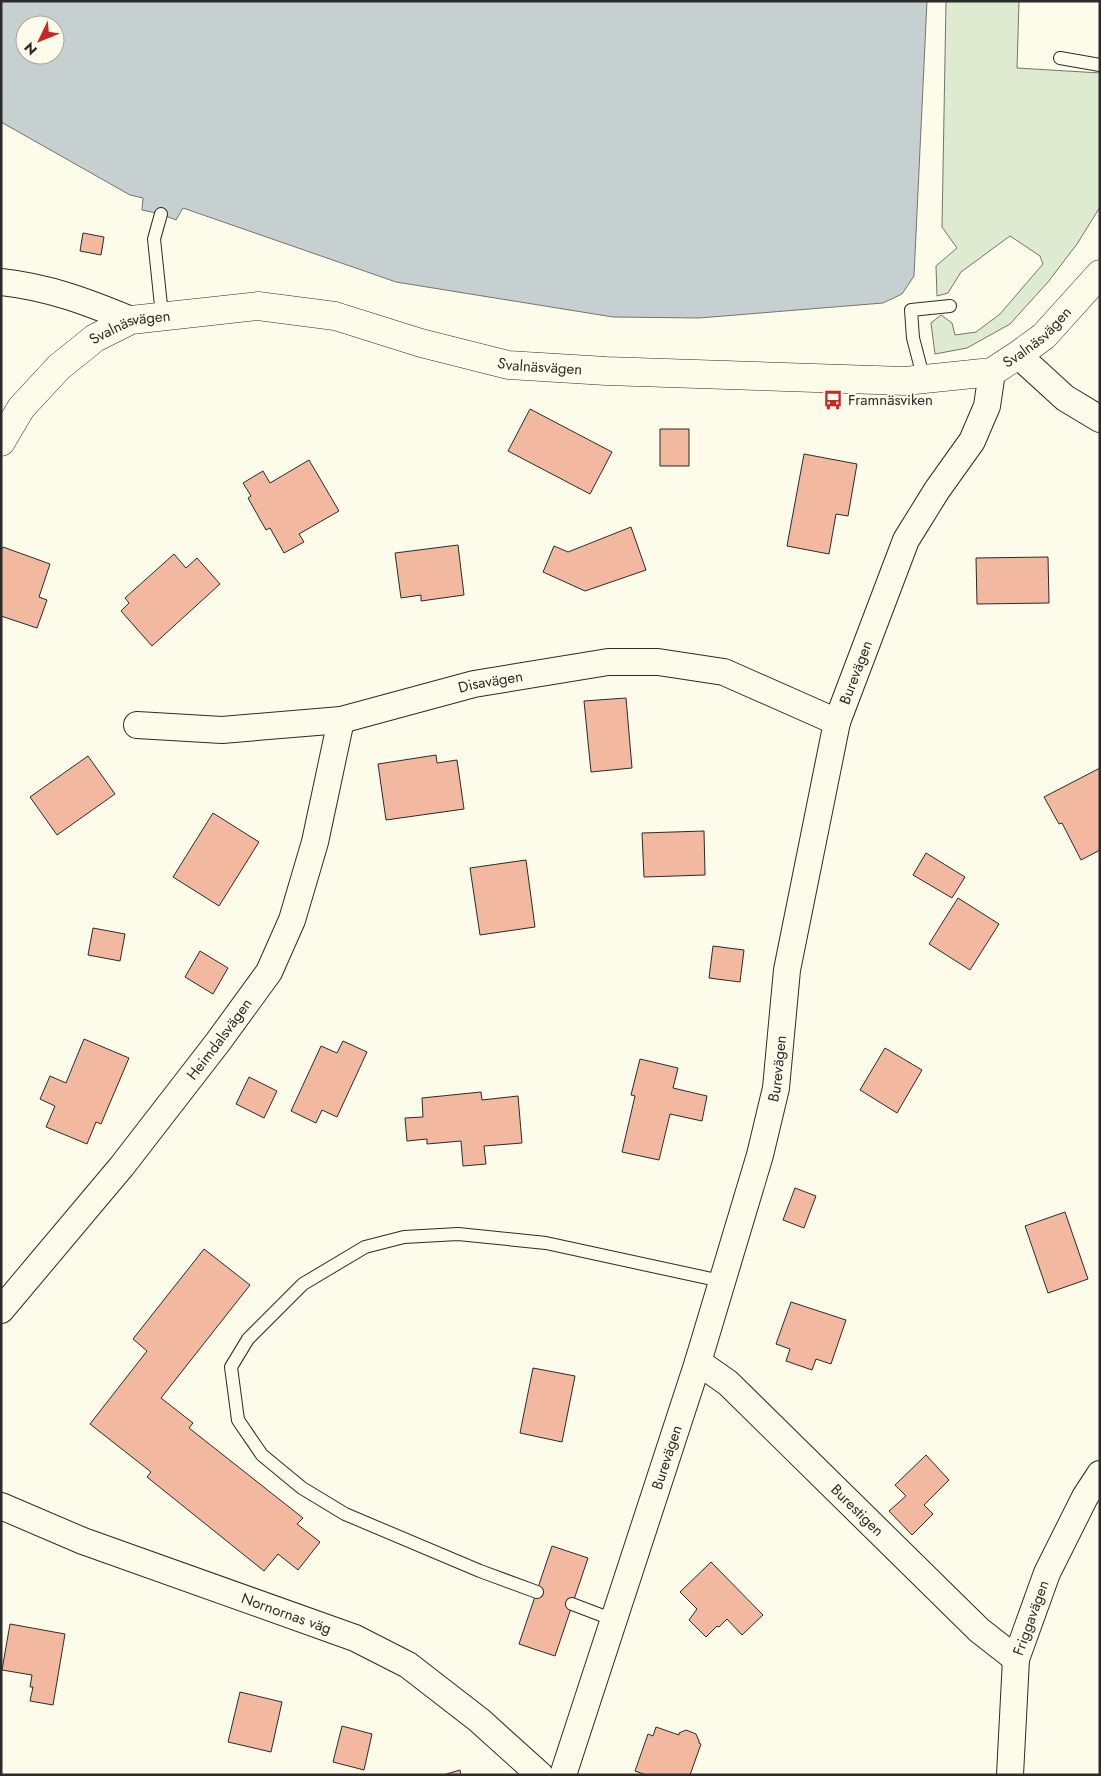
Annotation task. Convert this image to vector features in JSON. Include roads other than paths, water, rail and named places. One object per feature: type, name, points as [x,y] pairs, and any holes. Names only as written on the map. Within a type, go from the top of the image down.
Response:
[{"type":"street","name":"Svalnäsvägen","points":[[1,442],[21,408],[59,367],[95,338],[131,320],[162,315],[258,306],[335,316],[421,343],[508,365],[606,371],[905,382],[992,372],[1044,336],[1100,274]]},
{"type":"street","points":[[1,282],[26,285],[79,299],[131,320]]},
{"type":"street","points":[[1018,355],[1065,398],[1100,419]]},
{"type":"street","name":"Burevägen","points":[[562,1775],[698,1362],[760,1155],[776,1088],[787,970],[837,722],[906,540],[937,490],[972,441],[988,406],[992,372]]},
{"type":"street","name":"Disavägen","points":[[137,725],[222,730],[342,720],[492,681],[608,662],[658,662],[724,672],[837,722]]},
{"type":"street","name":"Heimdalsvägen","points":[[1,1310],[122,1166],[218,1042],[269,972],[292,920],[315,842],[342,720]]},
{"type":"street","name":"Burestigen","points":[[698,1362],[728,1383],[979,1630],[1016,1659]]},
{"type":"street","name":"Friggavägen","points":[[1010,1775],[1016,1659],[1048,1573],[1085,1497],[1100,1474]]},
{"type":"street","name":"Nornornas väg","points":[[1,1506],[83,1541],[364,1643],[408,1665],[479,1720],[540,1775]]},
{"type":"lane","points":[[1060,58],[1100,65]]},
{"type":"lane","points":[[161,214],[154,239],[162,315]]},
{"type":"lane","points":[[924,380],[913,338],[911,310],[950,306]]},
{"type":"lane","points":[[537,1592],[480,1571],[345,1514],[302,1488],[262,1455],[238,1420],[231,1367],[248,1339],[304,1284],[365,1247],[404,1237],[458,1234],[546,1243],[722,1281]]},
{"type":"lane","points":[[572,1604],[614,1620]]},
{"type":"place","name":"Framnäsviken","points":[[833,400]]}]
